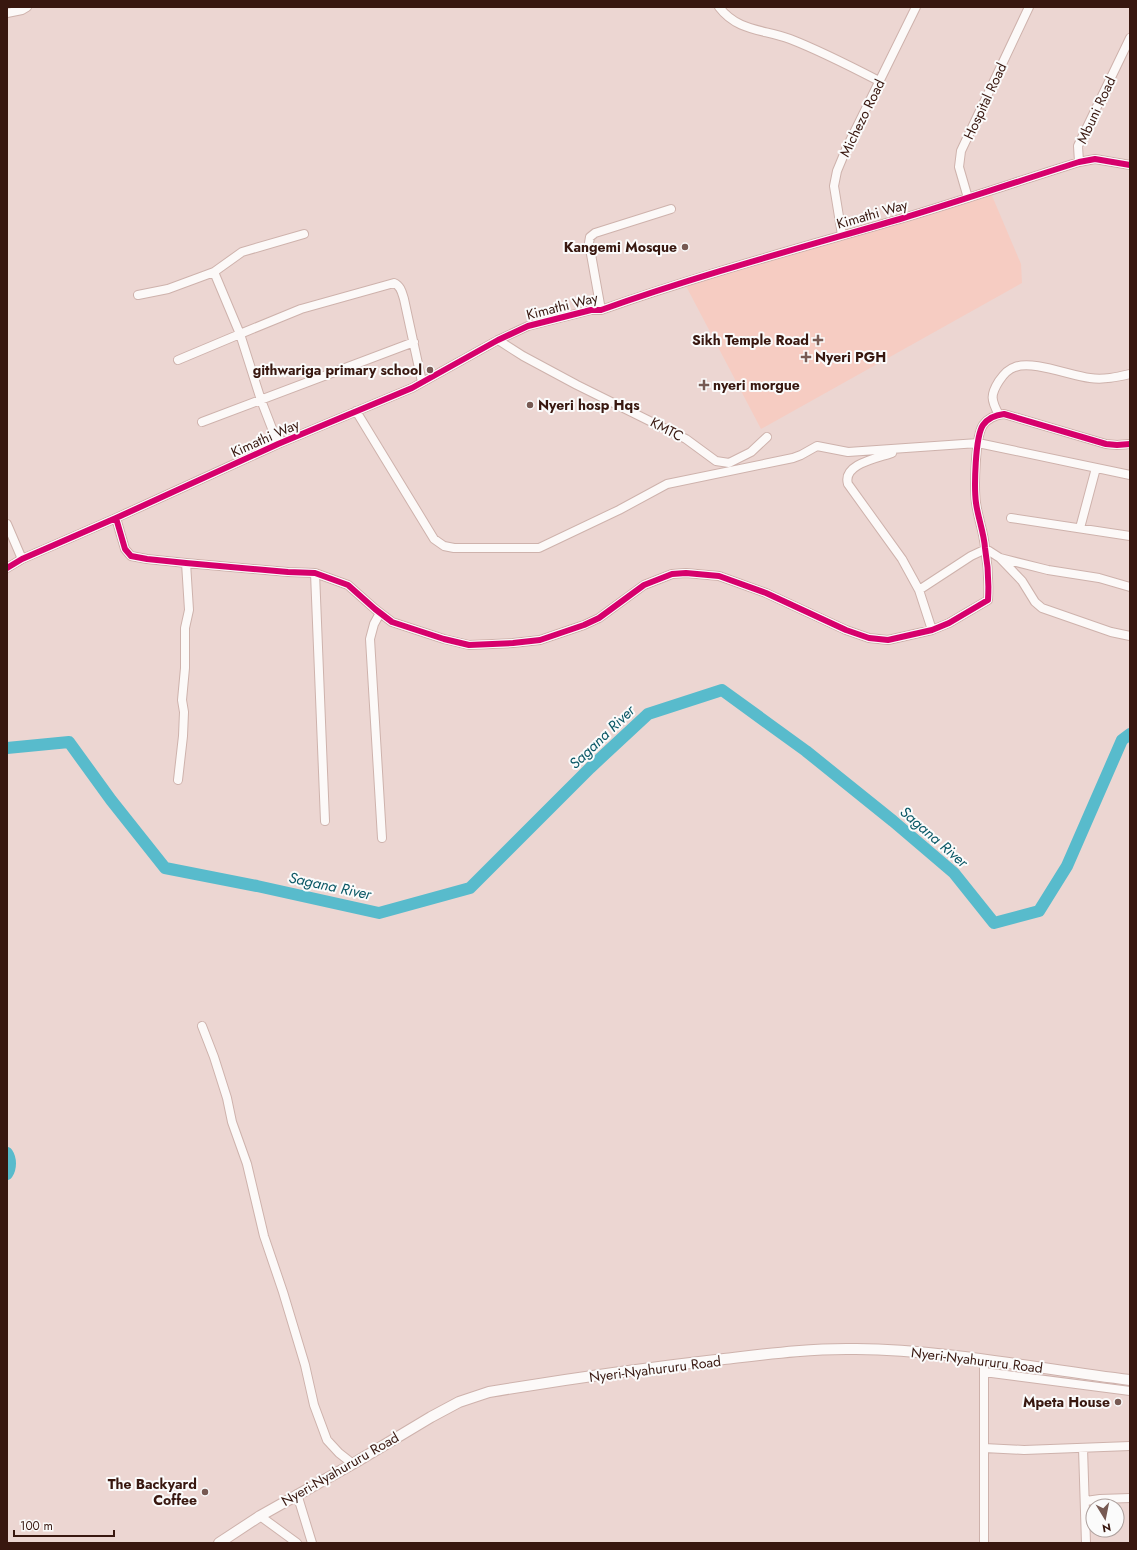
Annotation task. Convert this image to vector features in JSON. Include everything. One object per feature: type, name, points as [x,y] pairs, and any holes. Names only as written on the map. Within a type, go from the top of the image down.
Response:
[{"type":"main road","name":"Nyeri-Nyahururu Road","points":[[219,1543],[260,1516],[353,1464],[410,1428],[459,1402],[489,1392],[682,1364],[832,1349],[878,1350],[984,1360],[1130,1380]]},
{"type":"street","points":[[7,13],[22,10],[26,7]]},
{"type":"street","points":[[719,7],[724,14],[743,26],[790,39],[840,61],[879,81]]},
{"type":"street","name":"Michezo Road","points":[[842,235],[834,186],[835,178],[847,147],[916,7]]},
{"type":"street","name":"Hospital Road","points":[[968,198],[959,167],[961,151],[1029,7]]},
{"type":"street","name":"Mbuni Road","points":[[1079,162],[1078,146],[1130,38]]},
{"type":"street","name":"Kimathi Way","points":[[7,568],[22,559],[278,444],[412,388],[498,340],[528,326],[591,310],[601,310],[666,287],[968,198],[1079,162],[1095,159],[1130,165]]},
{"type":"street","points":[[601,310],[589,243],[590,237],[594,233],[671,210]]},
{"type":"street","points":[[138,296],[168,289],[214,272],[242,252],[304,234]]},
{"type":"street","points":[[214,272],[240,334],[261,400],[278,444]]},
{"type":"street","points":[[178,360],[301,309],[394,283],[398,284],[404,299],[422,382]]},
{"type":"street","name":"KMTC","points":[[498,340],[523,356],[577,385],[686,439],[716,461],[729,463],[751,452],[767,437]]},
{"type":"street","points":[[202,422],[414,342]]},
{"type":"street","points":[[999,415],[994,405],[992,394],[1007,372],[1015,367],[1040,366],[1063,373],[1100,379],[1130,374]]},
{"type":"street","points":[[356,411],[434,539],[444,546],[454,548],[539,548],[613,513],[667,484],[793,458],[817,446],[848,452],[978,443],[1130,475]]},
{"type":"street","points":[[116,518],[125,549],[131,556],[186,563],[315,573],[348,585],[380,614],[392,622],[456,643],[482,645],[540,640],[599,618],[644,585],[672,574],[686,573],[719,576],[766,593],[846,630],[869,638],[888,640],[932,630],[949,623],[988,600],[989,586],[986,549],[976,503],[974,482],[978,443],[982,426],[988,419],[999,415],[1014,416],[1106,444],[1130,444]]},
{"type":"street","points":[[902,449],[859,464],[851,470],[846,479],[848,484],[902,559],[919,590],[932,630]]},
{"type":"street","points":[[1080,528],[1096,468]]},
{"type":"street","points":[[1011,518],[1130,536]]},
{"type":"street","points":[[7,524],[22,559]]},
{"type":"street","points":[[919,590],[971,556],[986,549]]},
{"type":"street","points":[[986,549],[1000,558],[1022,581],[1035,602],[1042,608],[1111,632],[1130,636]]},
{"type":"street","points":[[1000,558],[1048,570],[1100,578],[1130,587]]},
{"type":"street","points":[[178,780],[183,736],[184,712],[182,700],[185,668],[185,633],[189,610],[186,563]]},
{"type":"street","points":[[315,573],[325,821]]},
{"type":"street","points":[[380,614],[374,624],[370,639],[382,838]]},
{"type":"street","points":[[202,1026],[214,1057],[227,1098],[232,1122],[247,1164],[264,1236],[305,1365],[314,1405],[327,1440],[339,1453],[353,1464]]},
{"type":"street","points":[[984,1360],[984,1543]]},
{"type":"street","points":[[984,1372],[1130,1391]]},
{"type":"street","points":[[984,1448],[1024,1450],[1130,1446]]},
{"type":"street","points":[[1083,1448],[1086,1498]]},
{"type":"street","points":[[297,1494],[312,1543]]},
{"type":"street","points":[[260,1516],[297,1543]]},
{"type":"shaded area","name":"Nyeri PGH","points":[[990,191],[1021,264],[1022,283],[761,429],[686,286]]},
{"type":"waterway","name":"Sagana River","points":[[7,748],[69,742],[111,800],[165,868],[257,886],[379,913],[470,888],[590,768],[648,714],[722,690],[806,751],[893,821],[954,873],[994,923],[1039,911],[1067,866],[1122,740],[1130,734]]},
{"type":"waterway","name":"Sagana River","points":[[7,1153],[10,1164],[7,1174]]},
{"type":"cycle path","points":[[7,568],[22,559],[278,444],[412,388],[498,340],[528,326],[591,310],[601,310],[712,273],[900,219],[1079,162],[1095,159],[1130,165]]},
{"type":"cycle path","points":[[116,518],[125,549],[131,556],[186,563],[315,573],[348,585],[392,622],[444,639],[469,645],[540,640],[584,625],[599,618],[644,585],[672,574],[686,573],[719,576],[766,593],[846,630],[869,638],[888,640],[932,630],[949,623],[988,600],[987,561],[976,503],[975,486],[978,440],[980,431],[987,420],[1004,414],[1106,444],[1130,444]]},
{"type":"place","name":"Kangemi Mosque","points":[[685,247]]},
{"type":"place","name":"Sikh Temple Road","points":[[818,340]]},
{"type":"place","name":"Nyeri PGH","points":[[806,357]]},
{"type":"place","name":"githwariga primary school","points":[[430,370]]},
{"type":"place","name":"nyeri morgue","points":[[704,385]]},
{"type":"place","name":"Nyeri hosp Hqs","points":[[530,405]]},
{"type":"place","name":"Mpeta House","points":[[1118,1402]]},
{"type":"place","name":"The Backyard Coffee","points":[[205,1492]]}]
